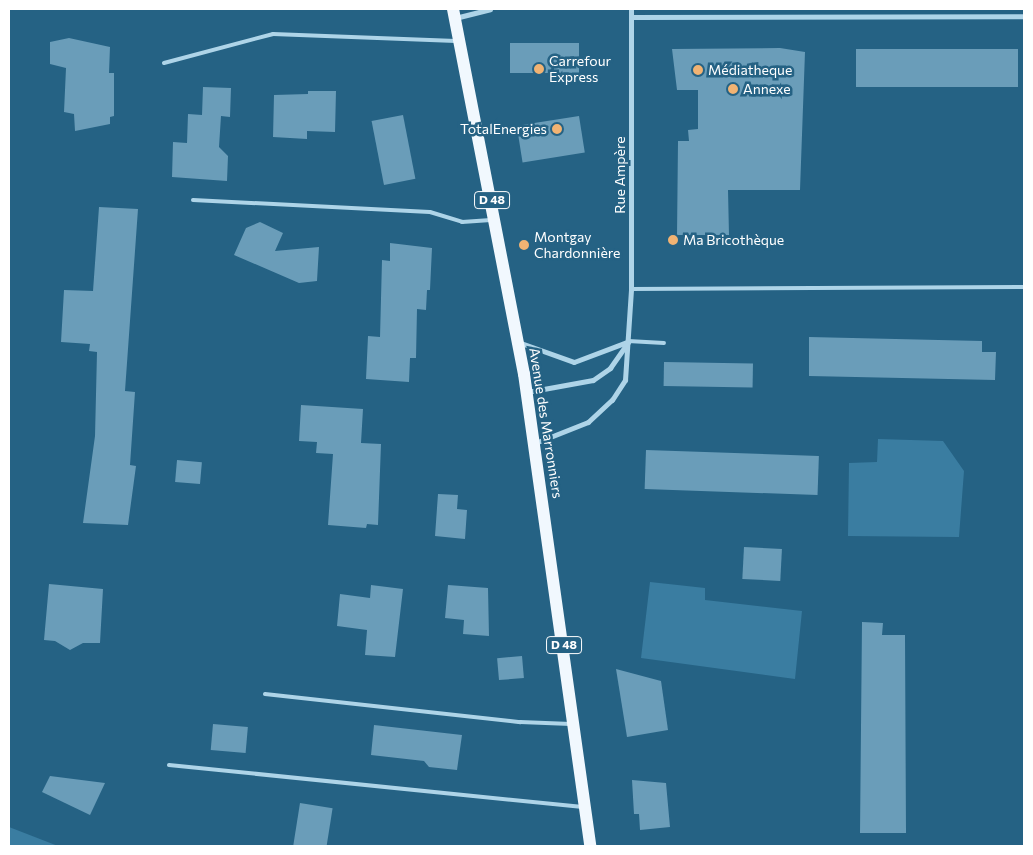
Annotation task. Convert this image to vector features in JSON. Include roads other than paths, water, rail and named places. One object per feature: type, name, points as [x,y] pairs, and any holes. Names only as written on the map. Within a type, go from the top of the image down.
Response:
[{"type":"main road","name":"Avenue des Marronniers","points":[[454,13],[458,41],[496,220],[527,392],[576,724],[590,846]]},
{"type":"street","points":[[454,13],[490,9]]},
{"type":"street","name":"Rue Ampère","points":[[535,443],[588,422],[612,400],[625,380],[631,289],[631,9]]},
{"type":"street","points":[[631,17],[1024,16]]},
{"type":"street","points":[[518,342],[574,362],[628,342]]},
{"type":"street","points":[[527,392],[593,380],[610,368],[628,342]]},
{"type":"lane","points":[[164,63],[273,34],[458,41]]},
{"type":"lane","points":[[194,200],[430,212],[462,222],[496,220]]},
{"type":"lane","points":[[631,289],[1024,287]]},
{"type":"lane","points":[[628,342],[664,342]]},
{"type":"lane","points":[[265,694],[520,722],[576,724]]},
{"type":"lane","points":[[169,765],[587,808]]},
{"type":"place","name":"Carrefour Express","points":[[539,69]]},
{"type":"place","name":"Médiatheque","points":[[698,70]]},
{"type":"place","name":"Annexe","points":[[733,89]]},
{"type":"place","name":"TotalEnergies","points":[[557,129]]},
{"type":"place","name":"Ma Bricothèque","points":[[673,240]]},
{"type":"place","name":"Montgay Chardonnière","points":[[524,245]]}]
